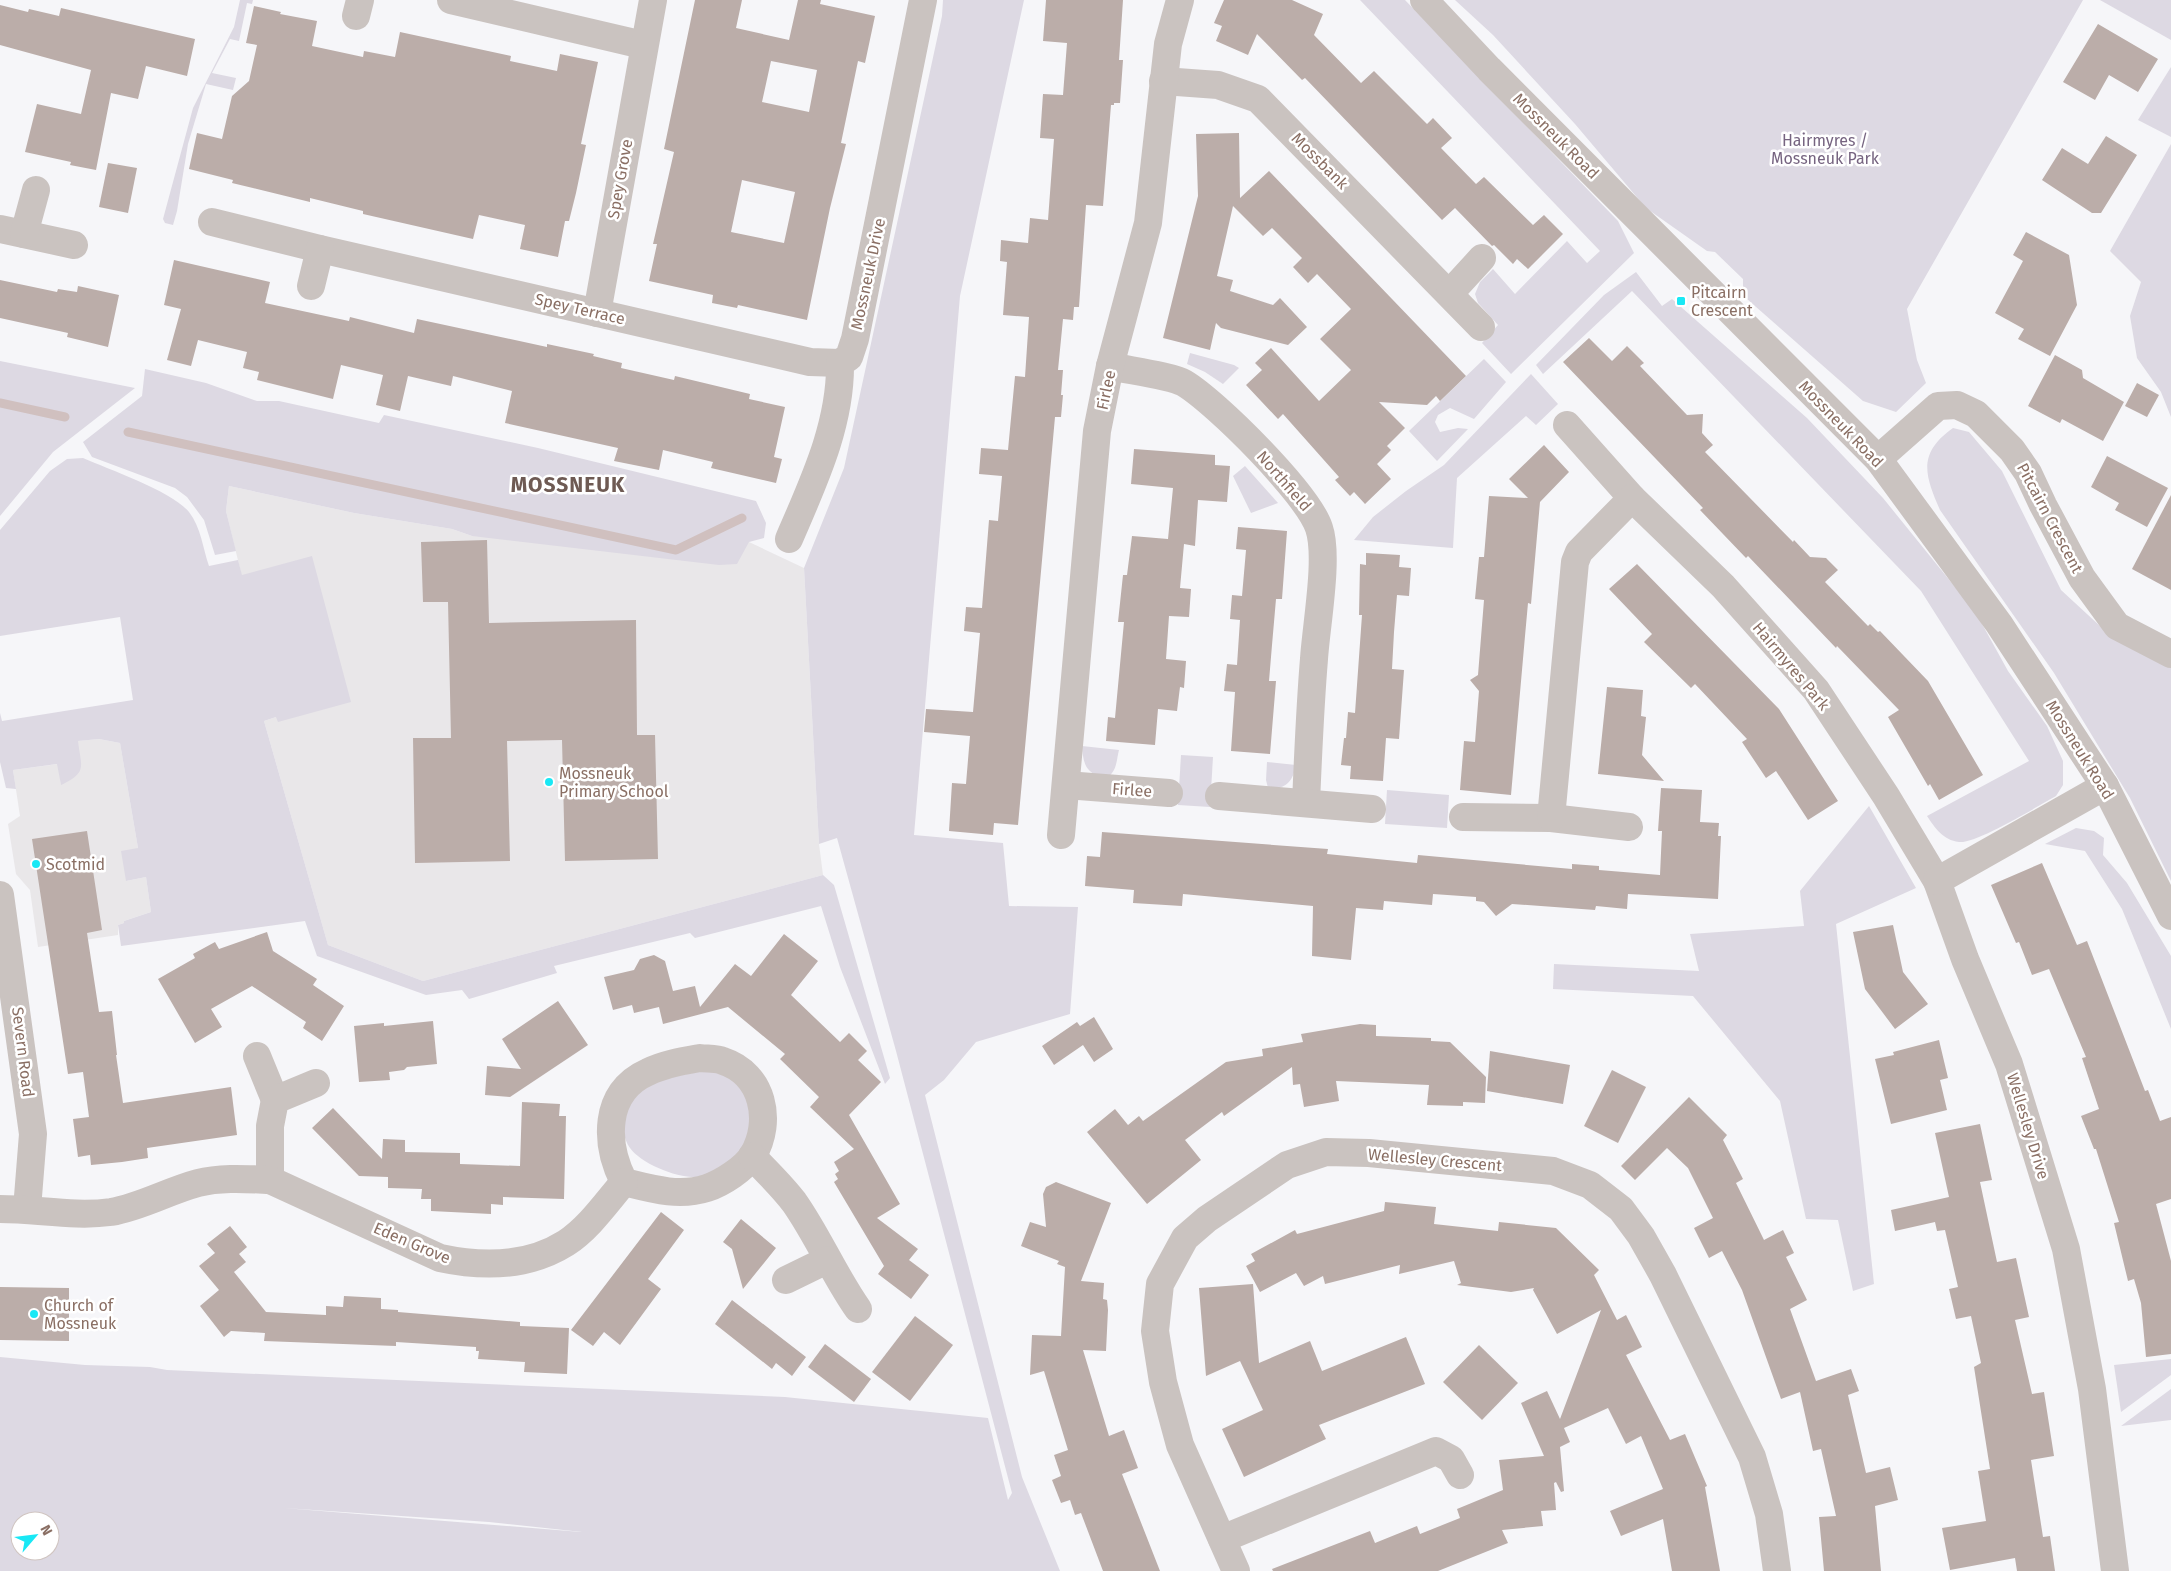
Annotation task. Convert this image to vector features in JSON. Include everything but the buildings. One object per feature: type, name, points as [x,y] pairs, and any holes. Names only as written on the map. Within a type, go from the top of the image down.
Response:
[{"type":"street","points":[[451,0],[643,45]]},
{"type":"street","name":"Spey Grove","points":[[597,313],[643,45],[653,0]]},
{"type":"street","name":"Mossneuk Drive","points":[[840,363],[849,357],[855,339],[923,0]]},
{"type":"street","name":"Firlee","points":[[1061,836],[1097,431],[1110,366],[1148,223],[1168,44],[1180,0]]},
{"type":"street","name":"Mossneuk Road","points":[[1424,0],[1489,69],[1878,459],[1999,624],[2105,786],[2171,916]]},
{"type":"street","name":"Mossbank","points":[[1163,81],[1218,85],[1258,99],[1450,293],[1481,327]]},
{"type":"street","points":[[36,190],[12,232],[74,245]]},
{"type":"street","name":"Spey Terrace","points":[[212,222],[320,249],[810,362],[840,363]]},
{"type":"street","points":[[311,286],[320,249]]},
{"type":"street","points":[[1450,293],[1482,258]]},
{"type":"street","points":[[789,539],[822,463],[841,387],[840,363]]},
{"type":"street","name":"Northfield","points":[[1110,366],[1182,382],[1211,402],[1309,506],[1320,528],[1323,554],[1314,661],[1306,803]]},
{"type":"street","name":"Pitcairn Crescent","points":[[1878,459],[1938,406],[1958,406],[1976,414],[2012,450],[2028,473],[2082,578],[2117,626],[2171,654]]},
{"type":"street","name":"Hairmyres Park","points":[[1567,425],[1632,498],[1722,586],[1816,690],[1886,796],[1937,881]]},
{"type":"street","points":[[1551,818],[1575,562],[1579,552],[1632,498]]},
{"type":"street","name":"Firlee","points":[[1066,785],[1169,793]]},
{"type":"street","points":[[1937,881],[2105,786]]},
{"type":"street","points":[[1219,796],[1372,809]]},
{"type":"street","points":[[1462,817],[1551,818],[1629,828]]},
{"type":"street","name":"Wellesley Drive","points":[[1937,881],[1965,959],[2009,1064],[2066,1249],[2092,1389],[2116,1571]]},
{"type":"street","name":"Severn Road","points":[[0,895],[33,1134],[27,1209]]},
{"type":"street","points":[[257,1056],[275,1100],[270,1126],[270,1180]]},
{"type":"street","points":[[700,1058],[722,1060],[741,1070],[755,1085],[764,1106],[762,1132],[752,1156],[724,1180],[708,1188],[672,1192],[624,1182],[615,1164],[611,1141],[614,1108],[624,1090],[646,1072],[673,1063],[700,1058]]},
{"type":"street","points":[[275,1100],[316,1083]]},
{"type":"street","name":"Wellesley Crescent","points":[[1236,1571],[1180,1445],[1163,1382],[1155,1331],[1160,1284],[1185,1238],[1207,1219],[1287,1165],[1326,1152],[1369,1153],[1553,1171],[1590,1185],[1621,1208],[1641,1236],[1663,1275],[1752,1457],[1769,1514],[1777,1571]]},
{"type":"street","points":[[752,1156],[793,1201],[812,1230],[843,1288],[858,1309]]},
{"type":"street","name":"Eden Grove","points":[[0,1209],[27,1209],[85,1215],[113,1212],[199,1182],[240,1178],[270,1180],[440,1258],[464,1263],[495,1265],[517,1261],[566,1243],[589,1223],[624,1182]]},
{"type":"street","points":[[786,1280],[827,1260]]},
{"type":"street","points":[[1222,1539],[1436,1451],[1451,1459],[1460,1475]]},
{"type":"shaded area","name":"Mossneuk Primary School","points":[[229,486],[354,513],[452,529],[472,536],[749,542],[804,568],[819,844],[823,875],[423,981],[328,945],[264,721],[276,717],[226,511]]},
{"type":"shaded area","points":[[99,739],[120,743],[138,848],[126,881],[146,877],[151,912],[124,921],[124,923],[118,925],[118,935],[38,947],[30,890],[16,874],[8,824],[20,816],[13,770],[58,764],[61,784],[77,741]]},
{"type":"green space","points":[[240,0],[253,0],[252,4],[247,3],[239,41],[230,39],[212,73],[236,78],[233,90],[206,84],[188,144],[173,225],[165,223],[163,219],[193,108],[234,27]]},
{"type":"green space","points":[[943,0],[1024,0],[960,296],[914,835],[1003,843],[1009,906],[1078,907],[1070,1014],[976,1042],[944,1080],[925,1095],[1022,1477],[1060,1571],[0,1571],[0,1357],[85,1365],[150,1367],[167,1370],[785,1397],[988,1418],[1008,1500],[1012,1493],[896,1051],[837,838],[819,844],[804,568],[844,468],[942,16]],"holes":[[[284,1508],[489,1522],[582,1532]]]},
{"type":"green space","points":[[1360,0],[1405,0],[1618,221],[1634,253],[1511,374],[1482,343],[1498,325],[1478,303],[1475,294],[1480,282],[1493,269],[1515,294],[1567,241],[1587,263],[1600,251]]},
{"type":"green space","name":"Hairmyres / Mossneuk Park","points":[[1455,0],[2083,0],[1907,309],[1917,360],[1926,383],[1896,412],[1863,401],[1747,299],[1743,287],[1743,279],[1715,252],[1707,251],[1646,208],[1575,124],[1493,35]]},
{"type":"green space","points":[[2100,0],[2171,0],[2171,40]]},
{"type":"green space","points":[[2171,67],[2171,137],[2138,120]]},
{"type":"green space","points":[[2171,144],[2171,417],[2161,392],[2137,358],[2130,316],[2141,282],[2110,251]]},
{"type":"green space","points":[[1636,272],[1662,306],[1672,299],[1807,418],[1883,498],[1976,613],[2008,671],[2047,726],[2063,761],[2063,785],[2056,796],[2007,824],[1967,841],[1953,841],[1936,829],[1927,816],[2029,761],[1921,591],[1632,291],[1543,374],[1536,365],[1604,295]]},
{"type":"green space","points":[[1190,353],[1239,368],[1223,384],[1205,372],[1187,364]]},
{"type":"green space","points":[[1484,359],[1506,382],[1474,419],[1450,408],[1438,415],[1435,422],[1440,432],[1458,428],[1468,429],[1437,461],[1409,431]]},
{"type":"green space","points":[[0,361],[135,388],[53,452],[0,516]]},
{"type":"green space","points":[[145,369],[206,383],[257,401],[279,401],[379,423],[384,415],[538,448],[756,501],[766,523],[764,538],[749,542],[737,564],[719,565],[472,536],[452,529],[354,513],[229,486],[226,511],[236,551],[215,555],[204,520],[187,497],[175,488],[92,457],[83,442],[142,396]]},
{"type":"green space","points":[[1531,374],[1558,404],[1536,425],[1526,416],[1457,478],[1453,548],[1354,540],[1373,517],[1444,465]]},
{"type":"green space","points":[[1953,428],[1969,432],[2002,471],[2061,590],[2100,626],[2171,667],[2171,881],[2130,798],[2054,673],[1940,510],[1930,486],[1927,465],[1929,455],[1934,446]]},
{"type":"green space","points":[[83,458],[155,489],[181,504],[189,512],[196,524],[209,566],[238,560],[242,575],[312,556],[351,702],[278,722],[276,717],[264,721],[328,945],[423,981],[823,875],[834,885],[890,1078],[885,1084],[840,967],[821,906],[695,938],[690,933],[554,966],[557,973],[469,999],[462,990],[426,995],[317,956],[305,921],[121,946],[118,925],[124,923],[124,921],[151,912],[146,877],[126,881],[121,851],[138,848],[120,743],[99,739],[78,741],[81,768],[75,776],[61,785],[57,764],[13,770],[16,789],[6,788],[0,762],[0,713],[2,721],[133,700],[120,617],[0,636],[0,530],[50,471],[67,459]]},
{"type":"green space","points":[[1245,466],[1278,503],[1251,513],[1233,476]]},
{"type":"green space","points":[[1082,746],[1119,750],[1115,768],[1111,774],[1107,776],[1096,775],[1088,770],[1084,762]]},
{"type":"green space","points":[[1181,755],[1213,757],[1210,807],[1178,805]]},
{"type":"green space","points":[[1267,762],[1296,765],[1291,780],[1280,788],[1268,788],[1266,780]]},
{"type":"green space","points":[[1387,790],[1449,795],[1447,828],[1385,824]]},
{"type":"green space","points":[[1869,806],[1916,888],[1836,924],[1874,1284],[1853,1291],[1838,1220],[1806,1219],[1780,1101],[1693,996],[1553,989],[1554,964],[1699,971],[1690,934],[1804,926],[1800,891]]},
{"type":"green space","points":[[2076,828],[2094,831],[2104,838],[2103,855],[2127,883],[2171,956],[2171,1029],[2122,909],[2085,851],[2045,844]]},
{"type":"green space","points":[[710,1070],[726,1075],[747,1093],[752,1133],[732,1159],[714,1173],[706,1176],[687,1177],[665,1171],[636,1154],[626,1140],[624,1122],[629,1105],[640,1090],[652,1083]]},
{"type":"green space","points":[[2171,1359],[2171,1375],[2121,1412],[2114,1365]]},
{"type":"green space","points":[[2171,1389],[2171,1420],[2121,1426]]},
{"type":"waterway","points":[[0,403],[65,417]]},
{"type":"waterway","points":[[128,432],[676,550],[742,518]]},
{"type":"place","name":"Pitcairn Crescent","points":[[1681,301]]},
{"type":"place","name":"Mossneuk Primary School","points":[[549,782]]},
{"type":"place","name":"Scotmid","points":[[36,864]]},
{"type":"place","name":"Church of Mossneuk","points":[[34,1314]]},
{"type":"district","name":"MOSSNEUK","points":[[568,485]]}]
